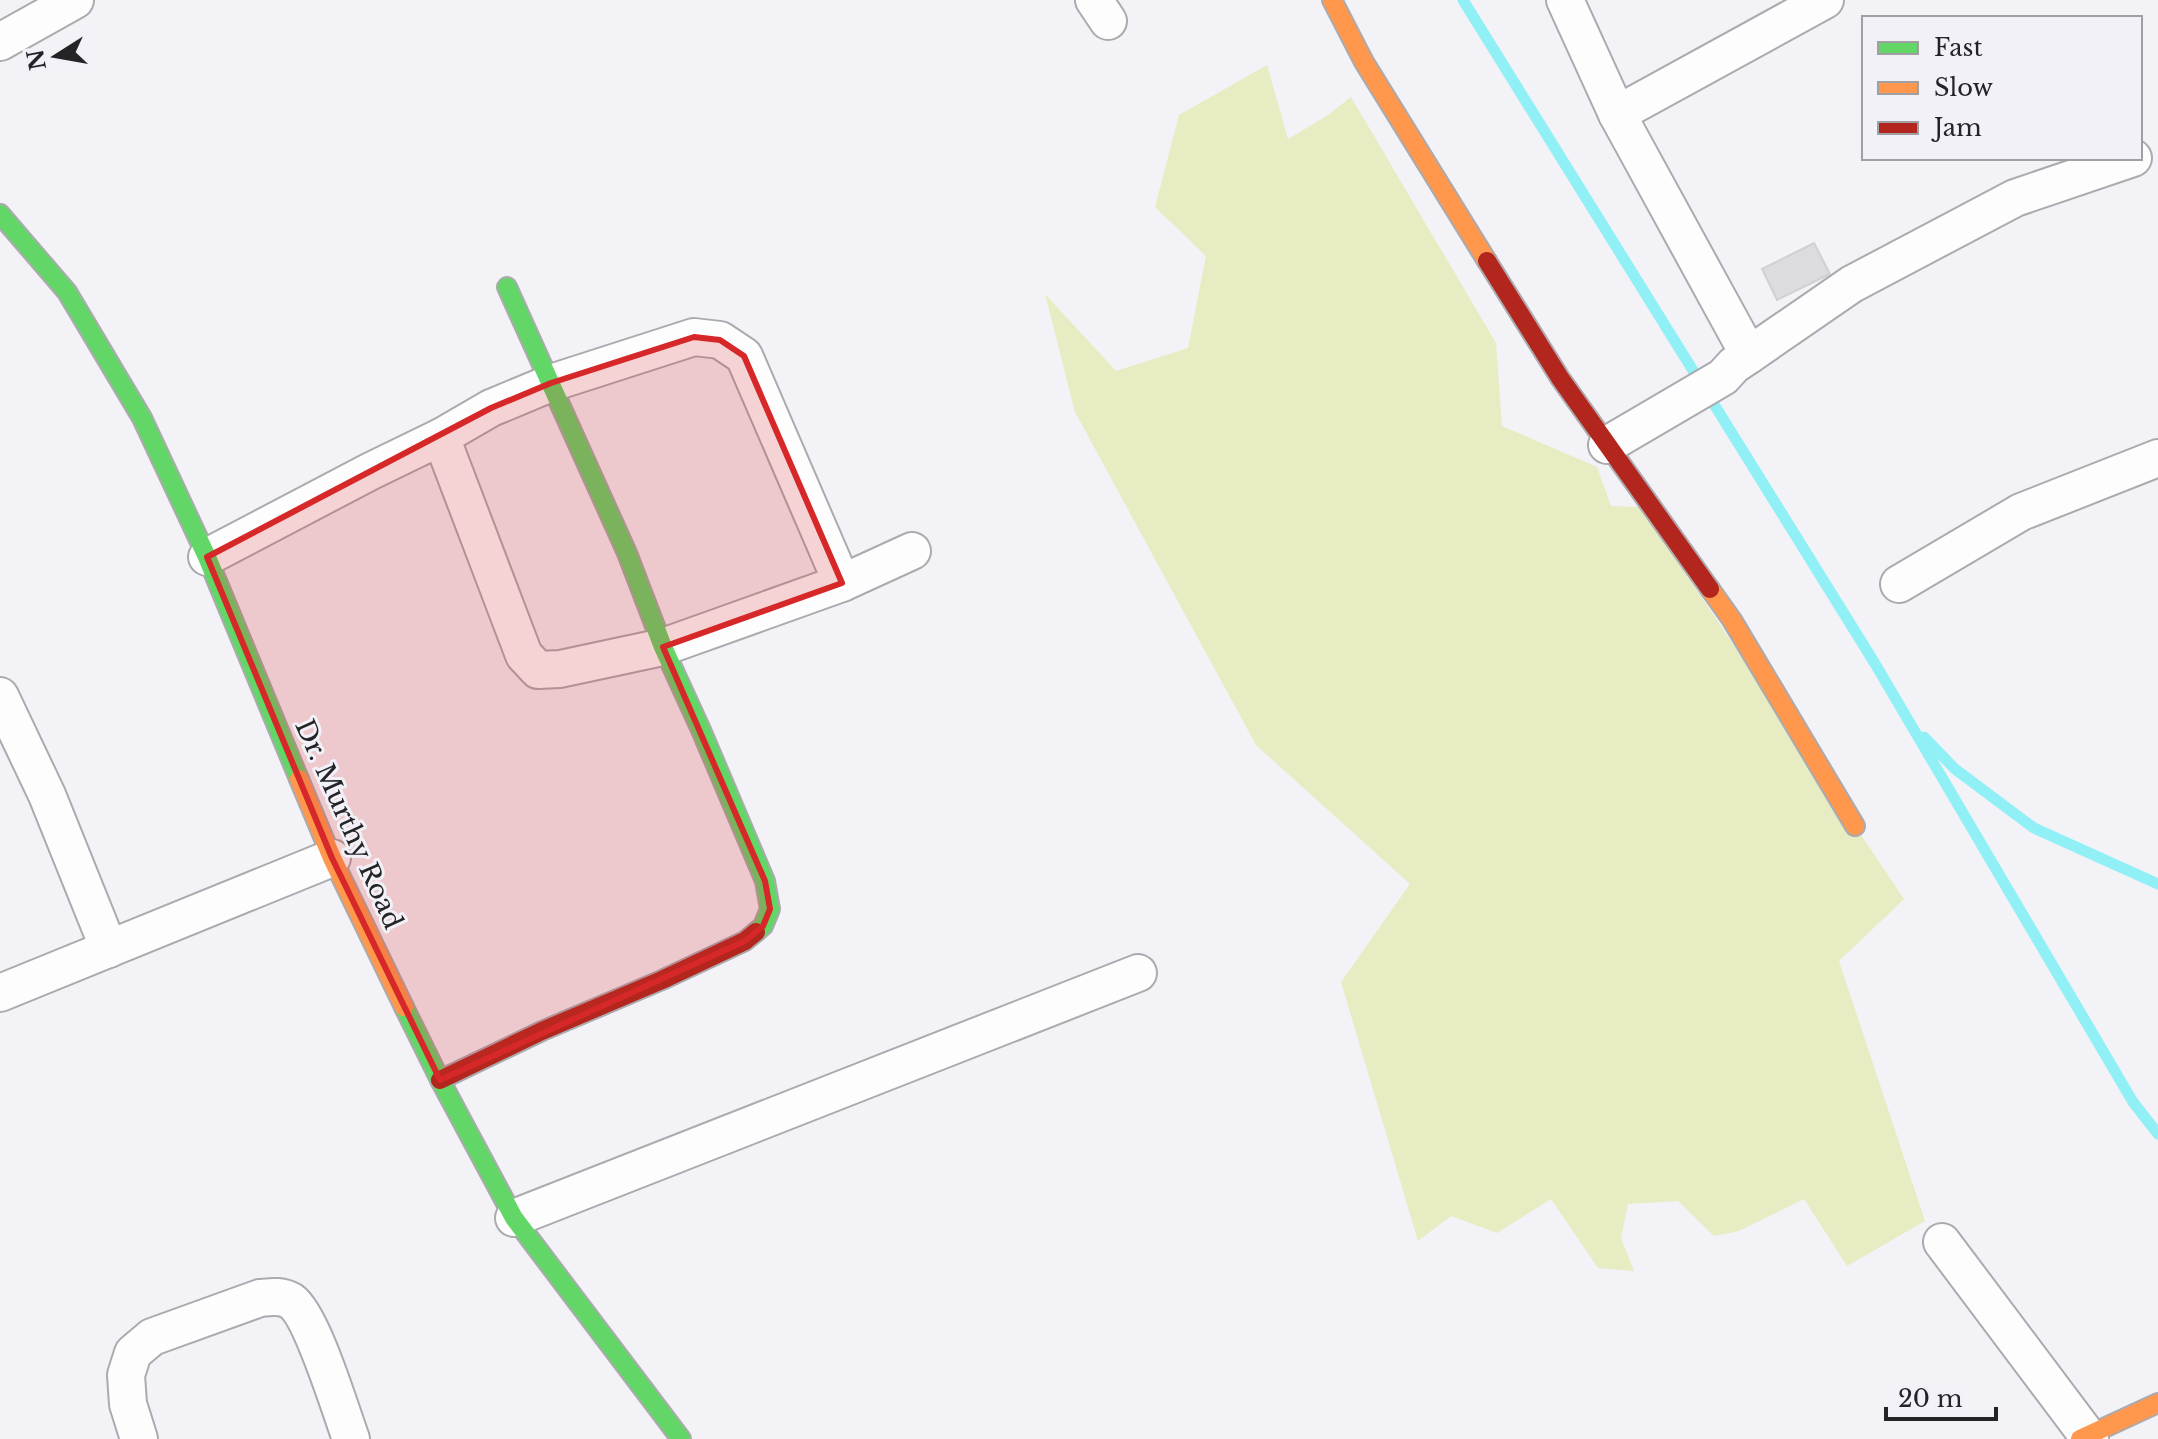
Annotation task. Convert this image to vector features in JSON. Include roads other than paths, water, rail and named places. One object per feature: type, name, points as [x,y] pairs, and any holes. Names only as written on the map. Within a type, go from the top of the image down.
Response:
[{"type":"street","points":[[0,42],[75,0]]},
{"type":"street","points":[[1332,0],[1364,62],[1560,378],[1732,620],[1855,826]]},
{"type":"street","points":[[1565,0],[1736,366]]},
{"type":"street","points":[[1617,114],[1825,0]]},
{"type":"street","points":[[1607,445],[1736,366],[1852,284],[2015,198],[2127,160]]},
{"type":"street","name":"Dr. Murthy Road","points":[[0,214],[67,292],[142,418],[207,557],[332,858],[440,1080],[514,1218],[681,1439]]},
{"type":"street","points":[[440,1080],[745,941],[763,926],[770,909],[765,881],[663,647],[627,553],[507,287]]},
{"type":"street","points":[[207,557],[441,437],[491,408],[551,383],[694,337],[720,340],[744,356],[842,583]]},
{"type":"street","points":[[441,437],[524,655],[538,670],[560,669],[663,647],[842,583],[912,551]]},
{"type":"street","points":[[1899,584],[2021,512],[2158,458]]},
{"type":"street","points":[[0,696],[47,795],[109,949]]},
{"type":"street","points":[[0,993],[332,858]]},
{"type":"street","points":[[514,1218],[1138,973]]},
{"type":"street","points":[[1942,1242],[2086,1438],[2158,1403]]},
{"type":"street","points":[[139,1439],[128,1404],[126,1375],[133,1353],[152,1337],[260,1298],[278,1297],[292,1302],[303,1315],[351,1439]]},
{"type":"waterway","points":[[1463,0],[1874,662],[2133,1102],[2158,1134]]},
{"type":"waterway","points":[[1924,737],[1955,769],[2034,828],[2158,884]]}]
